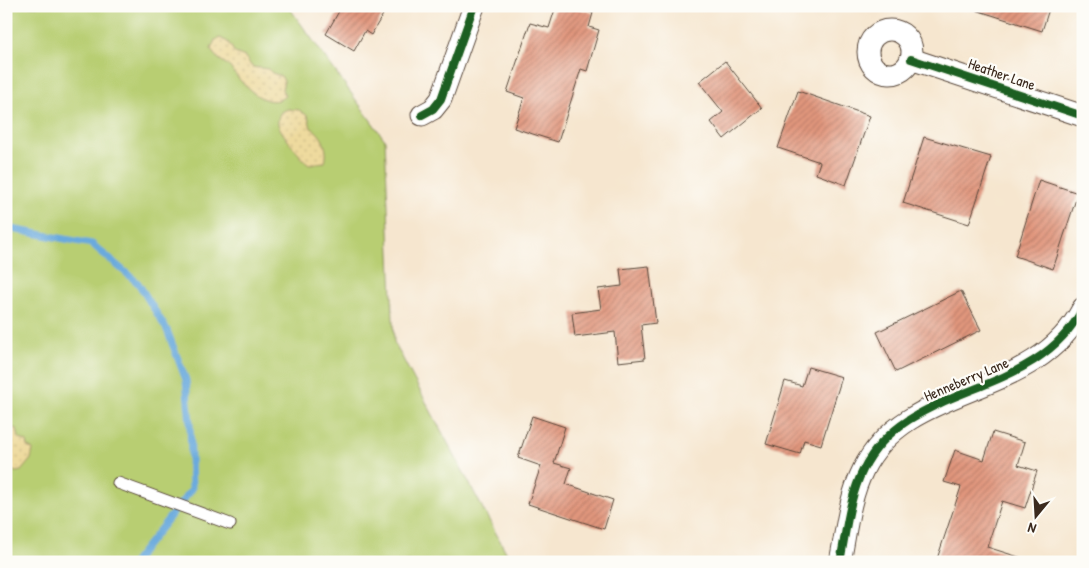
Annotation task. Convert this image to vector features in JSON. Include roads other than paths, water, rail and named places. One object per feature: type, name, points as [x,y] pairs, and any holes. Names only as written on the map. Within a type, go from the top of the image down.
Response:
[{"type":"street","points":[[422,115],[433,109],[441,99],[474,6]]},
{"type":"street","name":"Heather Lane","points":[[912,58],[1083,116]]},
{"type":"street","name":"Henneberry Lane","points":[[840,562],[852,503],[863,470],[877,448],[904,424],[938,404],[1019,371],[1044,356],[1063,338],[1083,308]]},
{"type":"lane","points":[[118,483],[230,524]]},
{"type":"waterway","points":[[6,228],[92,244],[138,283],[167,330],[186,380],[190,423],[192,489],[134,562]]}]
